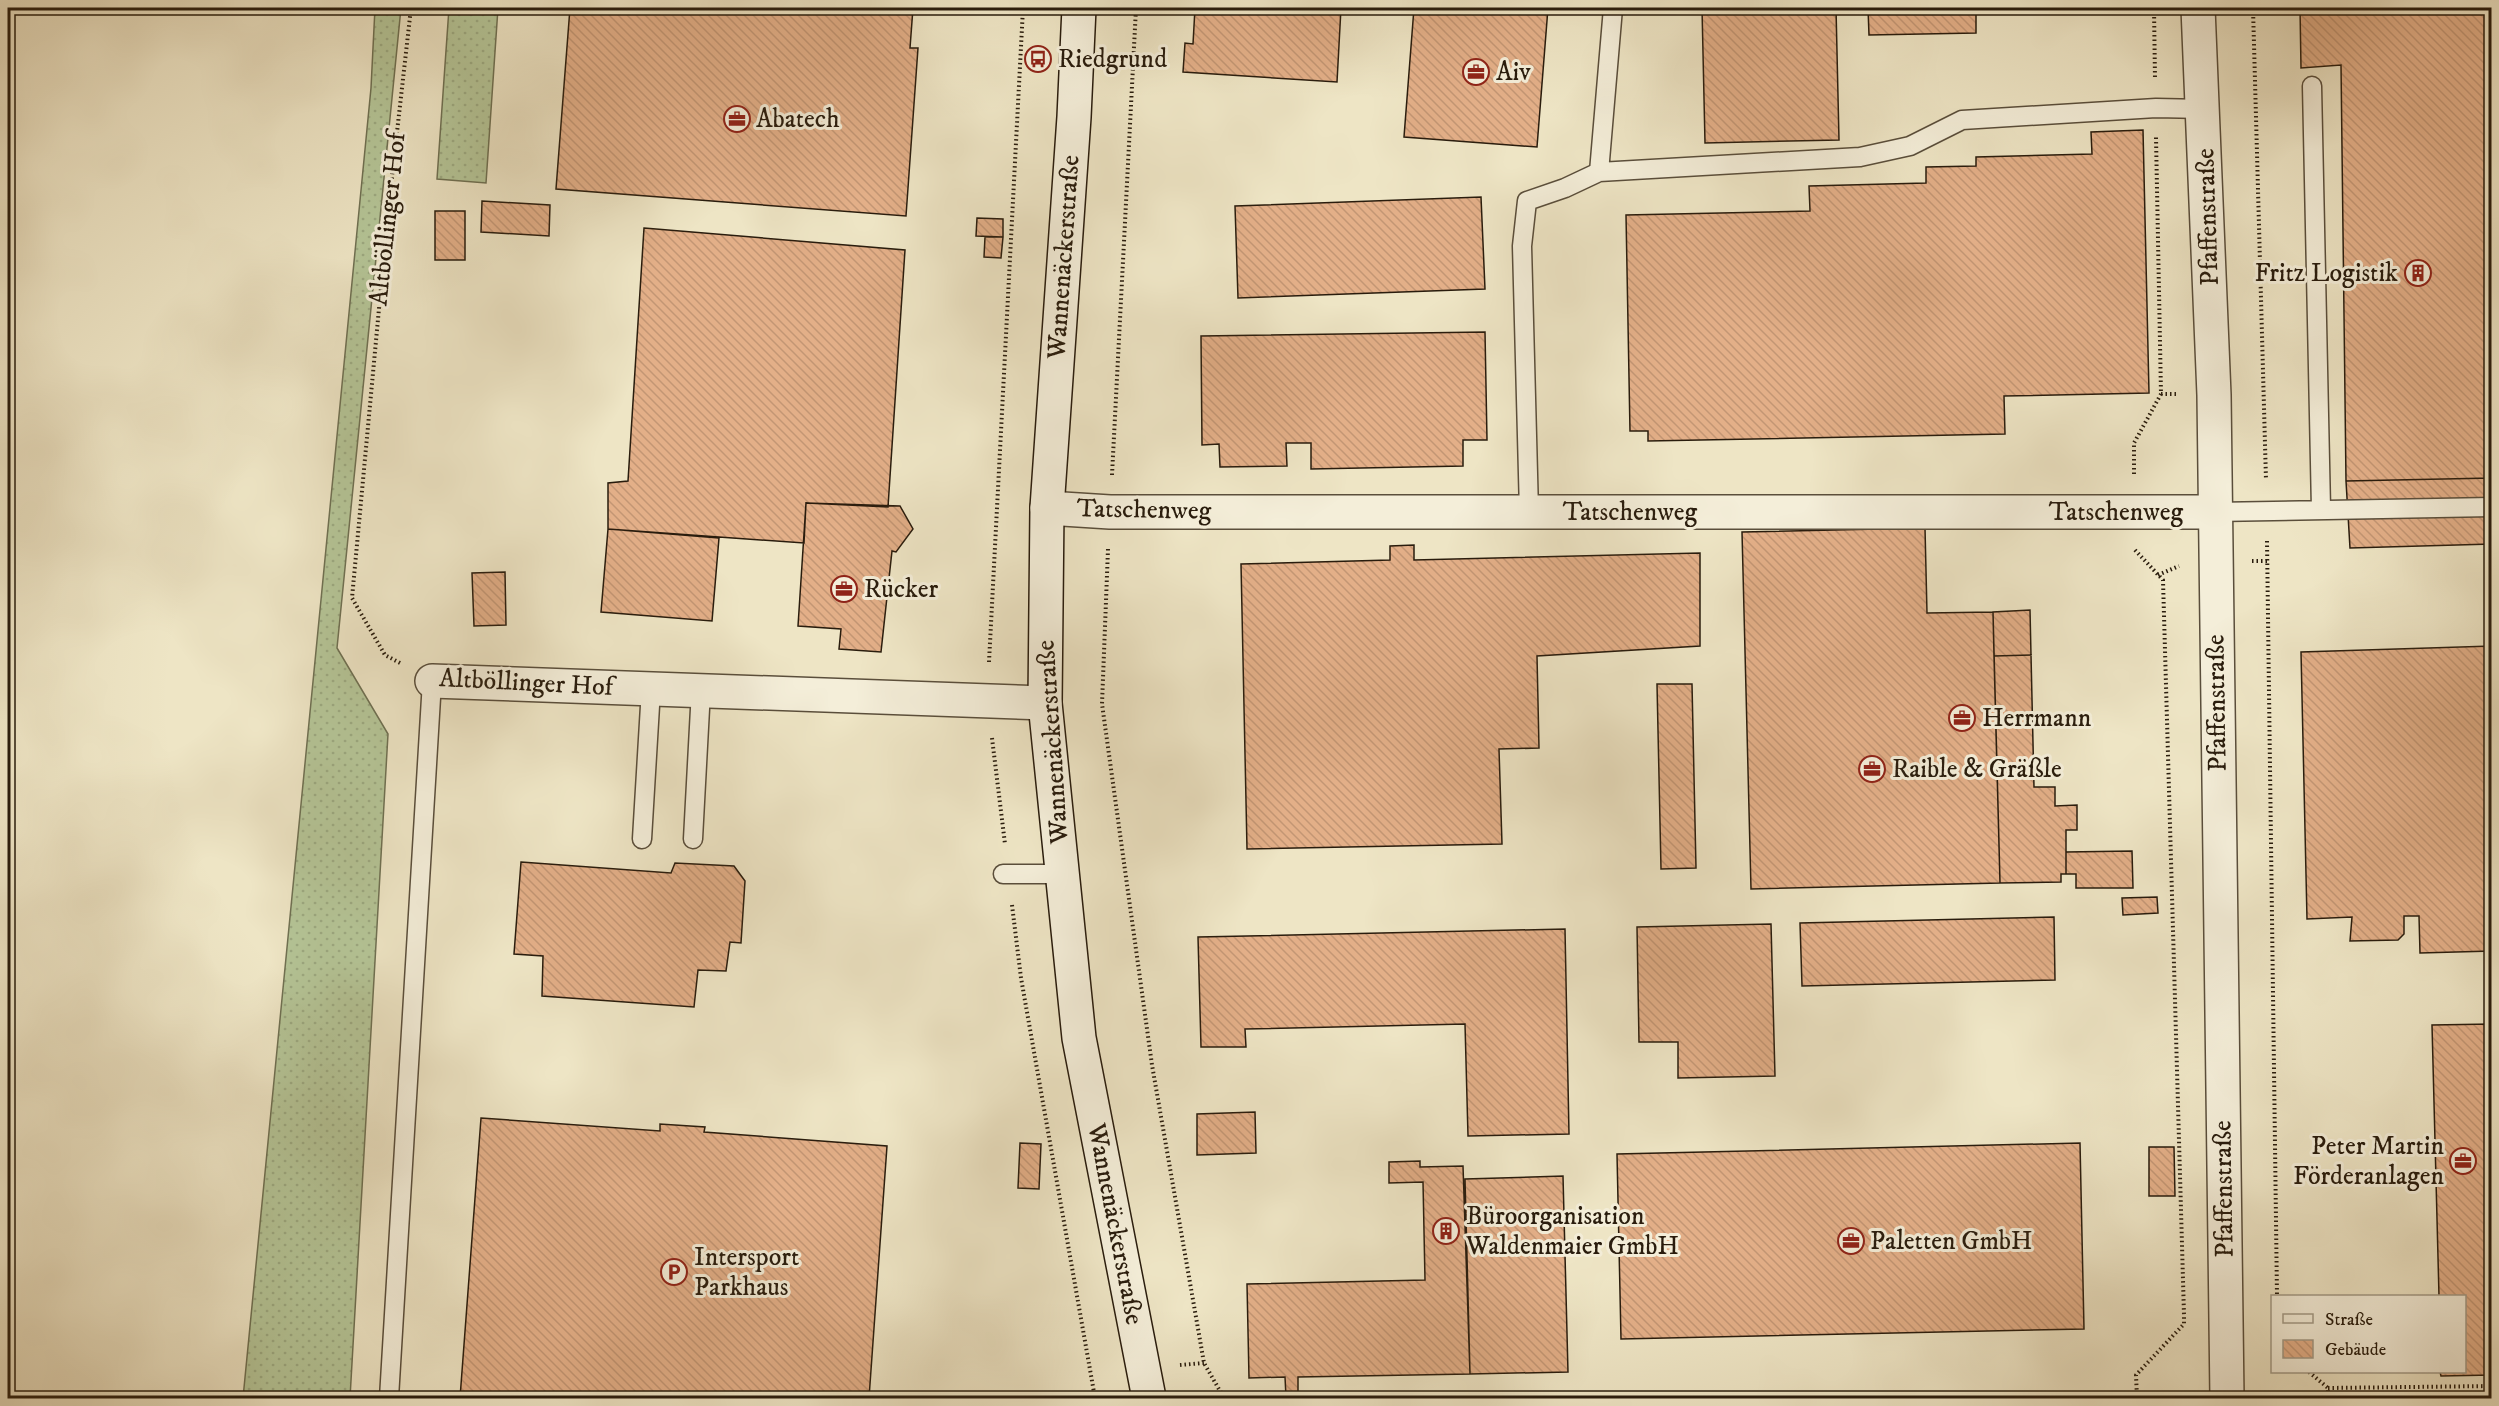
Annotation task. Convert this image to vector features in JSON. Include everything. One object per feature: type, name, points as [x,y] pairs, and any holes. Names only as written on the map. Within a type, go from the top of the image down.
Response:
[{"type":"street","name":"Wannenäckerstraße","points":[[1079,8],[1074,117],[1047,508],[1045,703],[1079,1038],[1149,1398]]},
{"type":"street","name":"Pfaffenstraße","points":[[2198,8],[2204,109],[2214,395],[2227,1398]]},
{"type":"street","name":"Tatschenweg","points":[[1047,508],[1110,512],[2214,512]]},
{"type":"street","name":"Altböllinger Hof","points":[[432,681],[1045,703]]},
{"type":"lane","points":[[1599,172],[1612,8]]},
{"type":"lane","points":[[2312,86],[2321,509]]},
{"type":"lane","points":[[1529,512],[1522,246],[1527,201],[1565,188],[1599,172],[1860,157],[1910,146],[1962,120],[2156,108],[2204,109]]},
{"type":"lane","points":[[2214,512],[2492,507]]},
{"type":"lane","points":[[389,1398],[432,681]]},
{"type":"lane","points":[[642,839],[651,688]]},
{"type":"lane","points":[[693,839],[701,690]]},
{"type":"lane","points":[[1003,874],[1062,874]]},
{"type":"path","name":"Altböllinger Hof","points":[[411,8],[387,223],[352,598],[385,655],[432,681]]},
{"type":"path","points":[[1136,8],[1102,704],[1152,1065],[1204,1363],[1224,1398]]},
{"type":"path","points":[[2137,1398],[2136,1375],[2184,1324],[2163,580],[2134,550],[2134,443],[2161,394],[2154,8]]},
{"type":"path","points":[[2253,8],[2267,510],[2277,1295]]},
{"type":"path","points":[[2311,1373],[2328,1388],[2492,1386]]},
{"type":"path","points":[[2328,1388],[2328,1398]]},
{"type":"green space","points":[[375,8],[401,8],[337,648],[388,734],[350,1398],[243,1398],[371,88]]},
{"type":"green space","points":[[449,8],[498,8],[486,183],[437,179]]},
{"type":"building","name":"Abatech","points":[[570,8],[913,8],[910,48],[918,48],[906,216],[556,189]]},
{"type":"building","points":[[1195,8],[1341,8],[1337,82],[1183,72],[1185,43],[1193,44]]},
{"type":"building","name":"Aiv","points":[[1414,8],[1548,8],[1537,147],[1404,137]]},
{"type":"building","points":[[1702,8],[1836,8],[1839,140],[1705,143]]},
{"type":"building","points":[[1868,8],[1976,8],[1976,33],[1869,35]]},
{"type":"building","name":"Fritz Logistik","points":[[2300,8],[2492,8],[2492,478],[2346,481],[2341,65],[2301,68]]},
{"type":"building","points":[[2143,130],[2149,393],[2004,396],[2005,434],[1648,441],[1648,431],[1630,431],[1626,215],[1810,211],[1809,186],[1926,183],[1926,167],[1976,166],[1976,157],[2092,154],[2091,132]]},
{"type":"building","points":[[1481,197],[1485,289],[1238,298],[1235,206]]},
{"type":"building","points":[[482,201],[550,205],[549,236],[481,232]]},
{"type":"building","points":[[435,211],[465,211],[465,260],[435,260]]},
{"type":"building","points":[[977,218],[1003,219],[1003,237],[976,236]]},
{"type":"building","points":[[644,228],[905,250],[888,507],[806,503],[804,543],[608,529],[608,483],[628,481]]},
{"type":"building","points":[[985,237],[1003,237],[1001,258],[984,257]]},
{"type":"building","points":[[1485,332],[1487,440],[1463,440],[1463,466],[1311,469],[1311,443],[1286,443],[1287,466],[1220,467],[1219,444],[1202,445],[1201,336]]},
{"type":"building","points":[[2492,478],[2492,544],[2350,548],[2346,481]]},
{"type":"building","name":"Rücker","points":[[806,503],[900,506],[913,529],[896,552],[892,551],[881,652],[839,649],[841,629],[798,626]]},
{"type":"building","name":"Raible & Gräßle","points":[[1925,528],[1927,613],[1993,612],[2000,883],[1751,889],[1742,532]]},
{"type":"building","points":[[608,529],[719,538],[712,621],[601,612]]},
{"type":"building","points":[[1414,545],[1414,560],[1700,553],[1700,646],[1537,656],[1539,748],[1499,749],[1502,844],[1247,849],[1241,564],[1390,560],[1390,546]]},
{"type":"building","points":[[505,572],[506,625],[474,626],[472,573]]},
{"type":"building","points":[[2030,610],[2031,655],[1994,656],[1993,612]]},
{"type":"building","points":[[2492,646],[2492,951],[2420,953],[2419,916],[2404,916],[2404,934],[2398,940],[2350,941],[2352,917],[2307,919],[2301,652]]},
{"type":"building","points":[[2031,655],[2034,787],[2055,787],[2055,806],[2077,805],[2077,830],[2066,830],[2066,874],[2061,874],[2061,882],[2000,883],[1994,656]]},
{"type":"building","points":[[1657,684],[1692,684],[1696,868],[1661,869]]},
{"type":"building","points":[[2132,851],[2133,888],[2076,888],[2076,874],[2066,874],[2066,852]]},
{"type":"building","points":[[521,862],[671,873],[675,863],[734,866],[745,881],[741,943],[730,942],[726,971],[698,970],[694,1007],[542,996],[543,956],[514,954]]},
{"type":"building","points":[[2157,897],[2158,913],[2123,915],[2122,898]]},
{"type":"building","points":[[2054,917],[2055,980],[1802,986],[1800,923]]},
{"type":"building","points":[[1771,924],[1775,1076],[1678,1078],[1678,1042],[1639,1042],[1637,927]]},
{"type":"building","points":[[1565,929],[1569,1134],[1468,1136],[1465,1024],[1245,1029],[1246,1047],[1201,1047],[1198,937]]},
{"type":"building","name":"Peter Martin Förderanlagen","points":[[2492,1024],[2492,1375],[2441,1376],[2440,1373],[2466,1373],[2466,1295],[2439,1295],[2432,1025]]},
{"type":"building","points":[[1255,1112],[1256,1153],[1197,1155],[1197,1114]]},
{"type":"building","name":"Intersport Parkhaus","points":[[481,1118],[660,1131],[660,1124],[705,1127],[704,1132],[887,1146],[869,1398],[460,1398]]},
{"type":"building","points":[[1020,1143],[1041,1144],[1039,1189],[1018,1188]]},
{"type":"building","name":"Paletten GmbH","points":[[2080,1143],[2084,1329],[1621,1339],[1617,1154]]},
{"type":"building","points":[[2149,1147],[2174,1147],[2175,1196],[2149,1196]]},
{"type":"building","name":"Büroorganisation Waldenmaier GmbH","points":[[1420,1161],[1420,1167],[1463,1166],[1470,1374],[1298,1377],[1298,1397],[1286,1397],[1285,1377],[1249,1378],[1247,1284],[1425,1280],[1423,1182],[1389,1183],[1389,1162]]},
{"type":"building","points":[[1563,1176],[1568,1372],[1470,1374],[1465,1179]]},
{"type":"place","name":"Riedgrund","points":[[1038,59]]},
{"type":"place","name":"Aiv","points":[[1476,72]]},
{"type":"place","name":"Abatech","points":[[737,119]]},
{"type":"place","name":"Fritz Logistik","points":[[2418,273]]},
{"type":"place","name":"Rücker","points":[[844,589]]},
{"type":"place","name":"Herrmann","points":[[1962,718]]},
{"type":"place","name":"Raible & Gräßle","points":[[1872,769]]},
{"type":"place","name":"Peter Martin Förderanlagen","points":[[2463,1161]]},
{"type":"place","name":"Büroorganisation Waldenmaier GmbH","points":[[1446,1231]]},
{"type":"place","name":"Paletten GmbH","points":[[1851,1241]]},
{"type":"place","name":"Intersport Parkhaus","points":[[674,1272]]}]
